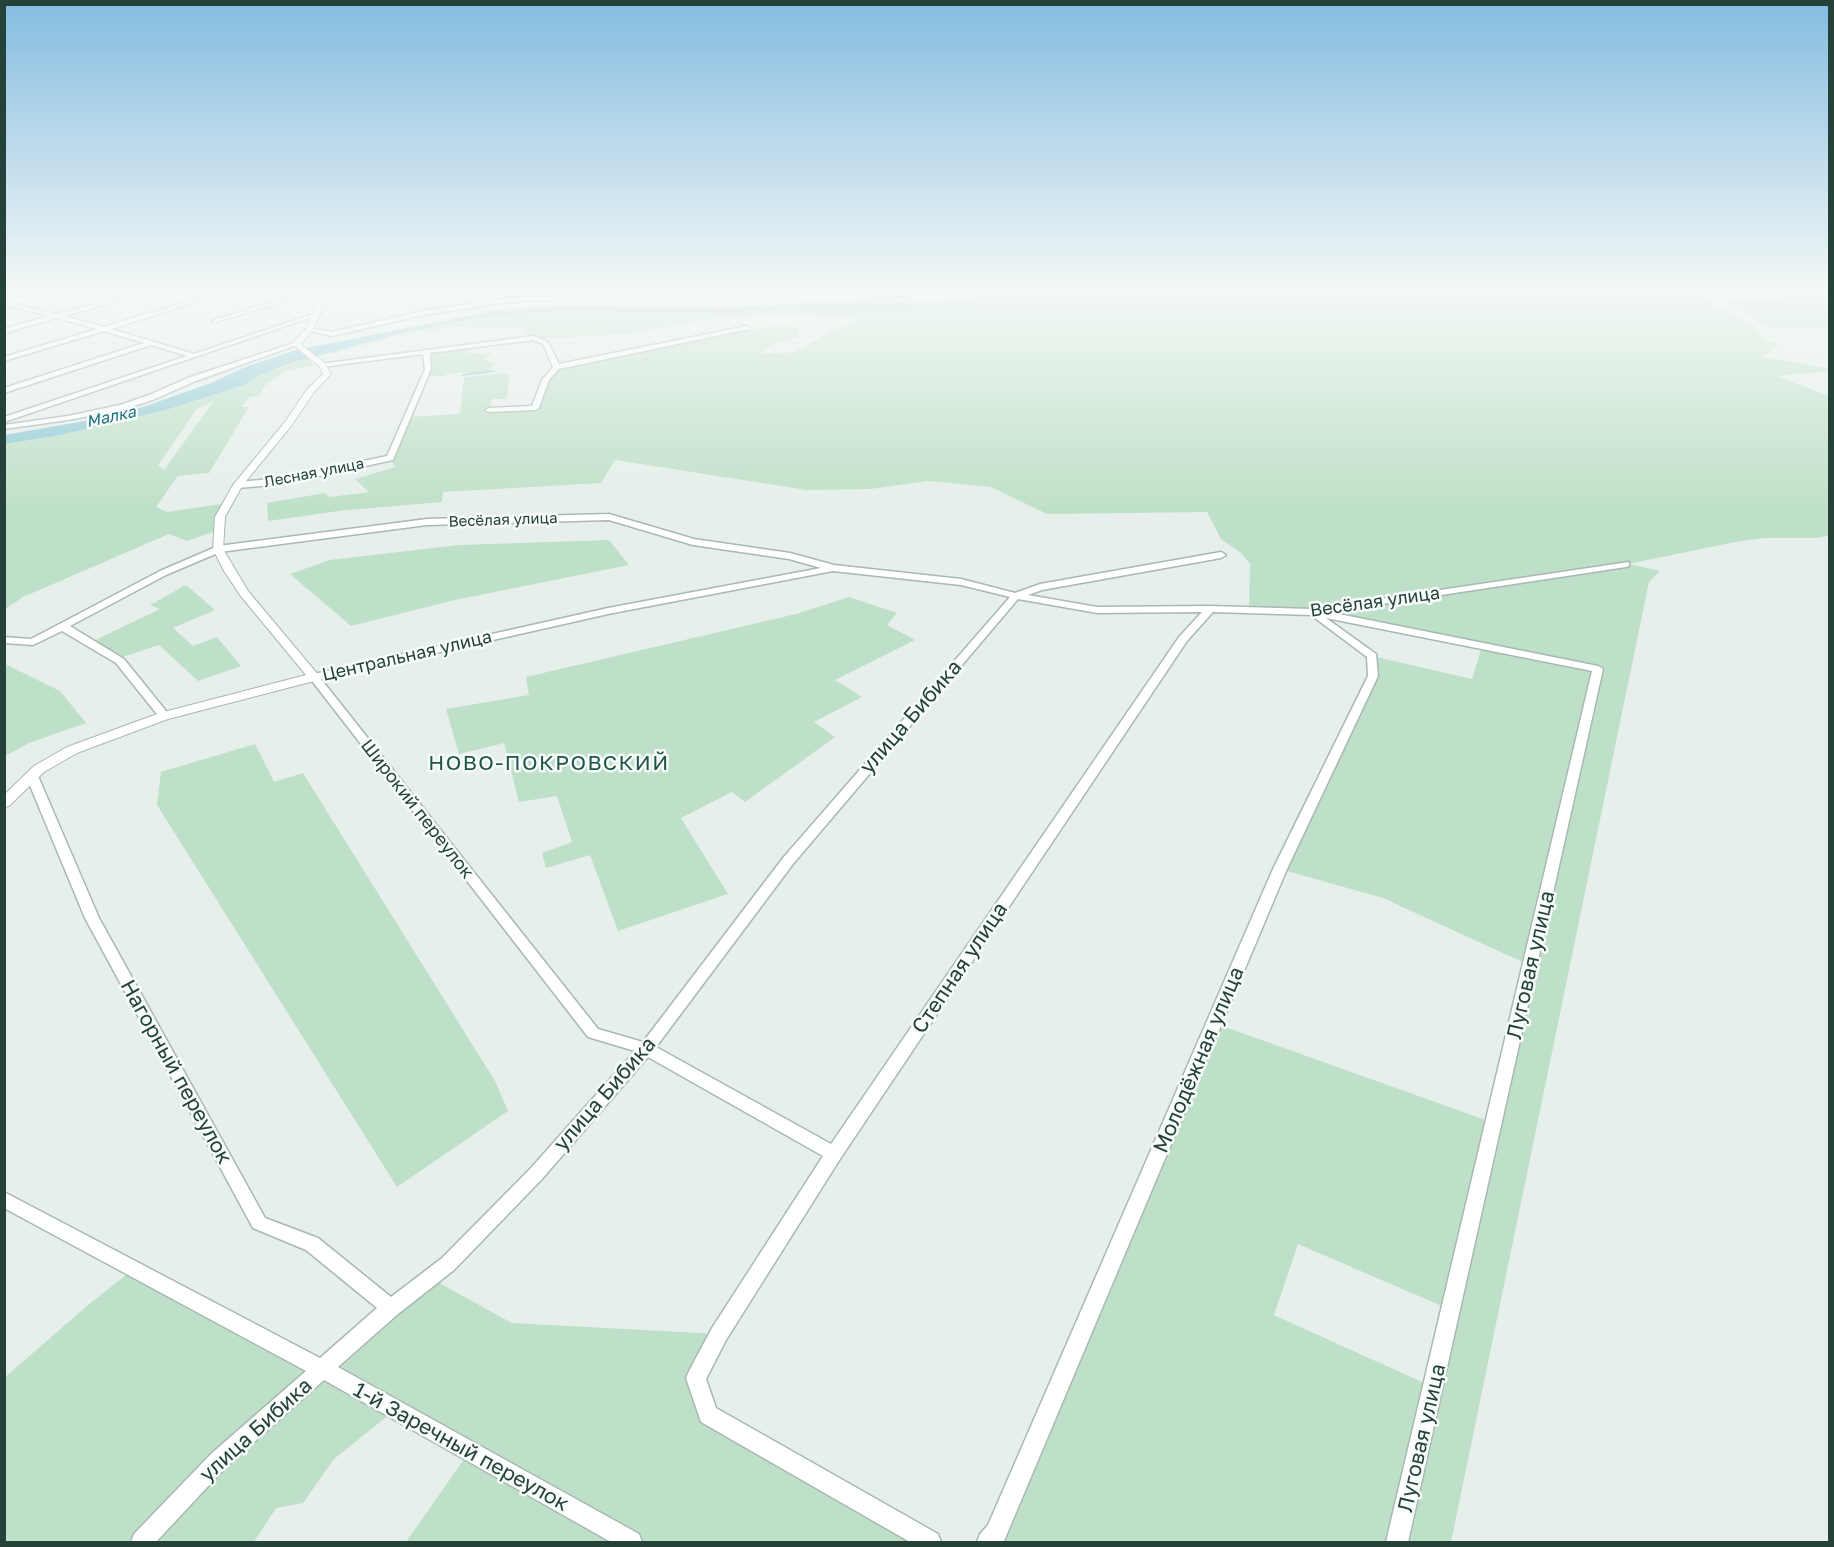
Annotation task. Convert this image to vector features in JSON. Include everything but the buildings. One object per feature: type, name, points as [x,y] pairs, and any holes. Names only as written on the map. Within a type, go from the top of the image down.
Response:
[{"type":"street","points":[[4,391],[86,364]]},
{"type":"street","points":[[4,420],[172,364]]},
{"type":"street","points":[[4,427],[68,418],[122,407],[237,364]]},
{"type":"street","points":[[218,549],[220,517],[238,485],[288,424],[311,390],[327,374],[321,364]]},
{"type":"street","name":"Лесная улица","points":[[238,485],[283,481],[390,458],[428,369],[427,364]]},
{"type":"street","points":[[489,410],[536,408],[546,380],[556,367],[570,364]]},
{"type":"street","name":"Весёлая улица","points":[[4,640],[33,642],[163,573],[218,549],[427,522],[609,518],[693,542],[790,556],[833,568],[961,582],[1016,596],[1097,610],[1210,609],[1312,612],[1626,564]]},
{"type":"street","name":"Широкий переулок","points":[[218,549],[244,593],[314,677],[593,1033],[646,1048],[834,1154]]},
{"type":"street","points":[[1016,596],[1041,587],[1221,555]]},
{"type":"street","name":"Центральная улица","points":[[4,803],[32,776],[64,753],[164,716],[314,677],[608,611],[833,568]]},
{"type":"street","name":"улица Бибика","points":[[142,1542],[218,1461],[267,1415],[324,1370],[391,1308],[448,1264],[536,1174],[646,1048],[788,861],[1016,596]]},
{"type":"street","name":"Степная улица","points":[[930,1542],[708,1415],[696,1377],[719,1334],[834,1154],[1183,639],[1210,609]]},
{"type":"street","name":"Молодёжная улица","points":[[992,1538],[1280,869],[1372,676],[1372,656],[1312,612]]},
{"type":"street","name":"Луговая улица","points":[[1312,612],[1598,669],[1397,1542]]},
{"type":"street","points":[[62,626],[120,661],[164,716]]},
{"type":"street","name":"Нагорный переулок","points":[[32,776],[92,918],[259,1223],[312,1244],[391,1308]]},
{"type":"street","name":"1-й Заречный переулок","points":[[4,1199],[324,1370],[631,1542]]},
{"type":"green space","points":[[290,364],[314,366],[286,371],[264,386],[260,395],[249,397],[242,407],[249,407],[209,473],[178,476],[156,507],[167,512],[228,503],[219,530],[187,541],[169,534],[23,597],[5,609],[5,444],[61,435],[166,410],[244,385],[259,375]],"holes":[[[213,402],[164,470],[158,465],[197,409]]]},
{"type":"green space","points":[[427,364],[495,364],[487,373],[451,373],[424,377]]},
{"type":"green space","points":[[572,364],[1804,364],[1826,368],[1829,371],[1777,376],[1829,396],[1829,535],[1818,538],[1764,538],[1735,542],[1628,564],[1660,571],[1649,582],[1451,1542],[988,1542],[996,1533],[1214,1023],[1494,1123],[1531,966],[1383,898],[1280,869],[1372,677],[1372,656],[1472,679],[1482,646],[1312,612],[1249,610],[1250,564],[1241,553],[1221,539],[1207,512],[1047,514],[991,487],[928,481],[870,489],[807,490],[615,460],[601,483],[443,492],[442,502],[346,510],[268,521],[267,503],[325,493],[329,497],[369,492],[355,479],[395,467],[390,458],[407,417],[460,412],[464,377],[505,373],[509,377],[507,399],[492,399],[490,409],[535,408],[546,380],[557,367]],"holes":[[[1298,1244],[1451,1310],[1433,1387],[1274,1315]]]},
{"type":"green space","points":[[609,540],[629,565],[455,600],[351,626],[290,574],[330,560],[459,545]]},
{"type":"green space","points":[[186,585],[215,610],[173,628],[193,646],[217,637],[241,666],[198,681],[159,645],[116,659],[89,643],[160,609],[150,605]]},
{"type":"green space","points":[[849,597],[897,613],[887,625],[915,640],[835,680],[862,697],[814,722],[835,737],[745,802],[732,792],[681,818],[728,894],[618,931],[590,855],[546,868],[542,853],[572,842],[557,796],[519,802],[504,743],[459,754],[446,709],[529,695],[526,677],[796,614]]},
{"type":"green space","points":[[5,664],[60,691],[86,723],[29,743],[5,756]]},
{"type":"green space","points":[[255,744],[274,782],[303,773],[495,1081],[508,1111],[397,1187],[157,805],[161,772]]},
{"type":"green space","points":[[135,1268],[324,1370],[430,1278],[512,1323],[719,1334],[696,1378],[708,1415],[930,1542],[406,1542],[469,1452],[395,1410],[334,1459],[303,1503],[276,1508],[254,1542],[5,1542],[4,1378],[88,1305]]},
{"type":"water","name":"Малка","points":[[253,364],[288,364],[260,375],[244,385],[166,410],[61,435],[5,444],[4,435],[102,418],[143,407],[211,383]]},
{"type":"waterway","points":[[463,375],[494,371]]},
{"type":"district","name":"НОВО-ПОКРОВСКИЙ","points":[[549,763]]}]
